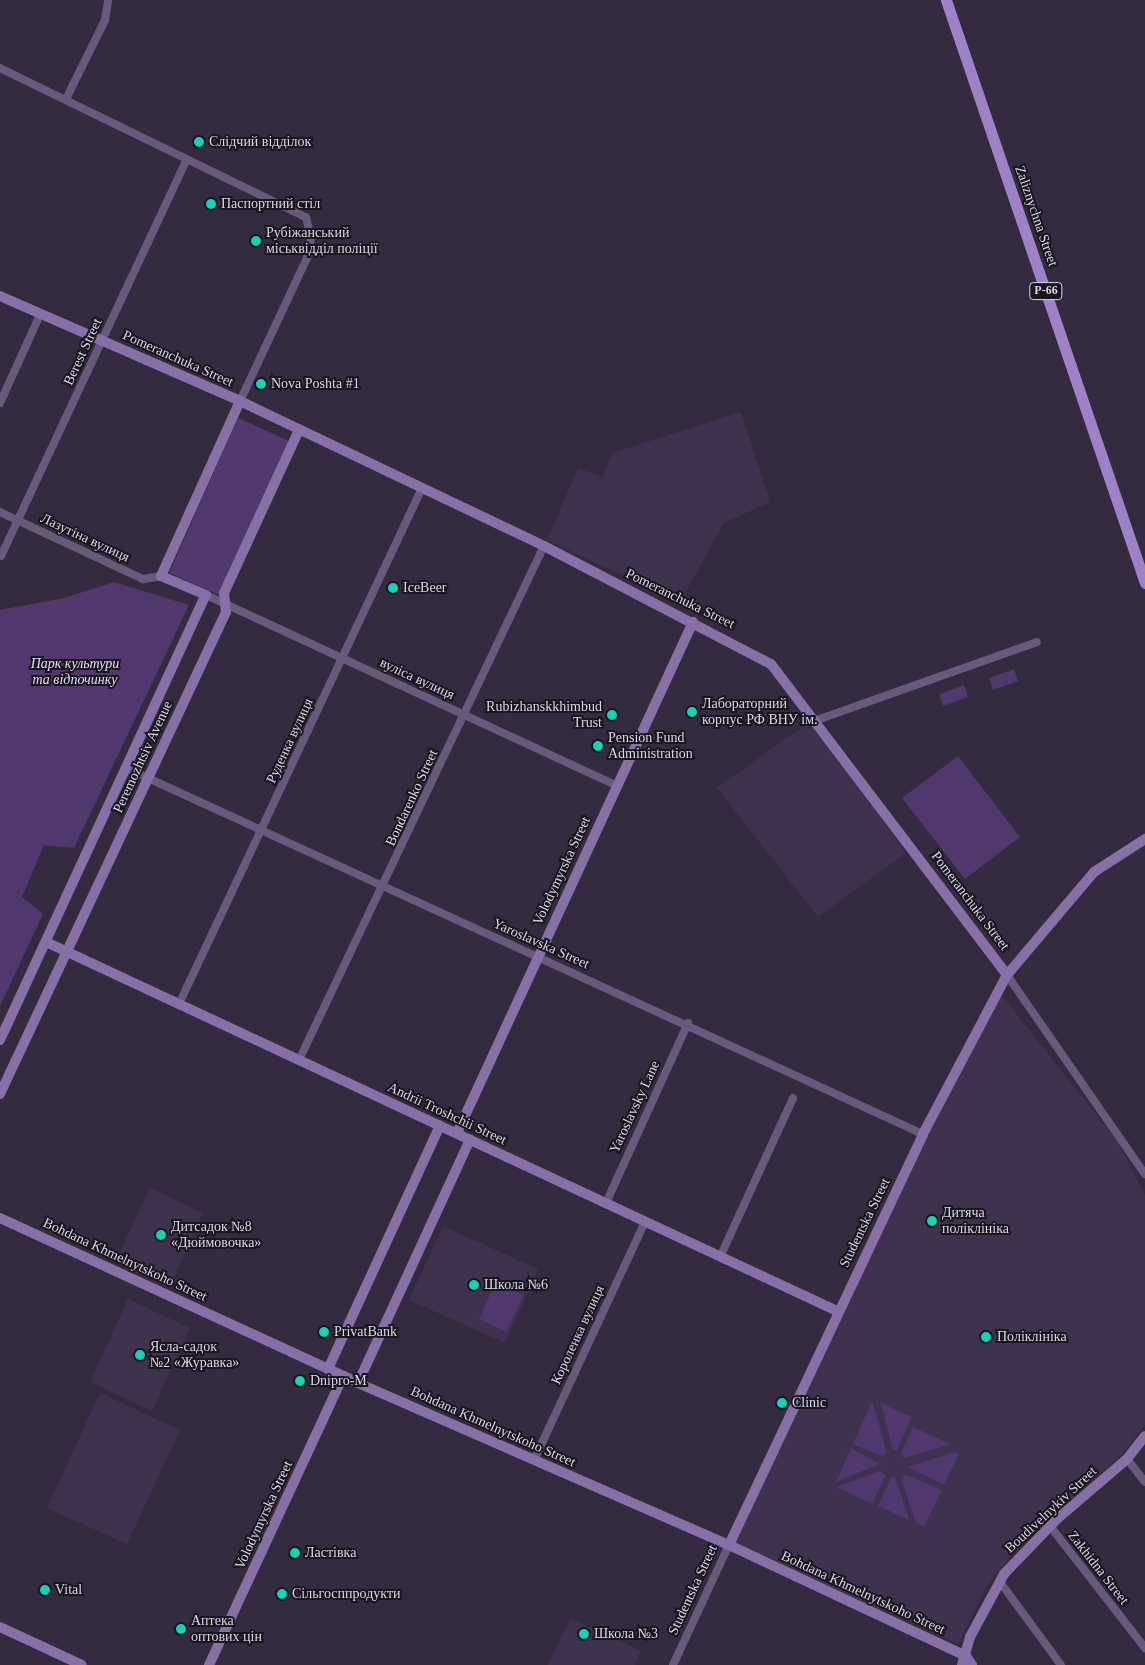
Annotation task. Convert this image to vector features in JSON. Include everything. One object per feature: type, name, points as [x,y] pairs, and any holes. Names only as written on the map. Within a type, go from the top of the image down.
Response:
[{"type":"main road","name":"Zaliznychna Street","points":[[946,0],[1145,583]]},
{"type":"street","points":[[66,99],[105,20],[108,0]]},
{"type":"street","points":[[0,68],[306,218],[311,238],[307,258],[161,576],[206,595]]},
{"type":"street","name":"Berest Street","points":[[1,556],[187,159]]},
{"type":"street","name":"Pomeranchuka Street","points":[[0,296],[240,402],[544,546],[771,664],[817,720],[1008,975],[1145,1174]]},
{"type":"street","points":[[0,402],[40,315]]},
{"type":"street","name":"Peremozhtsiv Avenue","points":[[0,1094],[227,604],[224,593],[300,430]]},
{"type":"street","name":"Руденка вулиця","points":[[179,1004],[263,832],[422,488]]},
{"type":"street","name":"Лазутіна вулиця","points":[[0,512],[143,579],[161,576]]},
{"type":"street","name":"Bondarenko Street","points":[[299,1060],[384,886],[544,546]]},
{"type":"street","name":"Peremozhtsiv Avenue","points":[[0,1040],[206,595]]},
{"type":"street","name":"вуліса вулиця","points":[[206,595],[617,786]]},
{"type":"street","name":"Volodymyrska Street","points":[[457,1133],[693,622]]},
{"type":"street","points":[[817,720],[1037,642]]},
{"type":"street","name":"Yaroslavska Street","points":[[126,768],[537,957],[688,1023],[923,1134]]},
{"type":"street","name":"Studentska Street","points":[[673,1665],[837,1311],[923,1134],[1008,975],[1094,872],[1145,839]]},
{"type":"street","name":"Andrii Troshchii Street","points":[[46,942],[837,1311]]},
{"type":"street","name":"Yaroslavsky Lane","points":[[606,1203],[688,1023]]},
{"type":"street","points":[[720,1257],[793,1098]]},
{"type":"street","points":[[328,1369],[440,1126]]},
{"type":"street","points":[[358,1383],[470,1140]]},
{"type":"street","name":"Bohdana Khmelnytskoho Street","points":[[0,1218],[358,1383],[729,1546],[967,1662]]},
{"type":"street","name":"Короленка вулиця","points":[[534,1460],[645,1222]]},
{"type":"street","name":"Volodymyrska Street","points":[[209,1665],[343,1376]]},
{"type":"street","name":"Boudivelnykiv Street","points":[[967,1662],[970,1638],[1000,1582],[1050,1526],[1127,1459],[1145,1436]]},
{"type":"street","points":[[1127,1459],[1145,1482]]},
{"type":"street","name":"Zakhidna Street","points":[[1050,1526],[1145,1648]]},
{"type":"street","points":[[1000,1582],[1062,1665]]},
{"type":"street","points":[[0,1627],[82,1665]]},
{"type":"shaded area","points":[[741,412],[770,502],[724,523],[680,602],[547,540],[578,468],[603,477],[612,453]]},
{"type":"shaded area","points":[[812,720],[906,853],[818,917],[717,788]]},
{"type":"shaded area","name":"Поліклініка","points":[[1000,993],[1117,1141],[1145,1195],[1145,1425],[1122,1454],[1018,1547],[987,1586],[958,1644],[732,1544],[849,1290]]},
{"type":"shaded area","name":"Дитсадок №8 «Дюймовочка»","points":[[150,1188],[203,1213],[172,1281],[118,1256]]},
{"type":"shaded area","name":"Школа №6","points":[[443,1226],[538,1269],[505,1343],[409,1300]]},
{"type":"shaded area","name":"Ясла-садок №2 «Журавка»","points":[[128,1299],[190,1328],[152,1411],[90,1382]]},
{"type":"shaded area","points":[[100,1393],[180,1430],[127,1544],[47,1508]]},
{"type":"shaded area","name":"Школа №3","points":[[570,1618],[641,1651],[635,1665],[548,1665]]},
{"type":"green space","points":[[238,418],[289,441],[219,595],[169,573]]},
{"type":"green space","name":"Парк культури та відпочинку","points":[[114,582],[189,605],[74,848],[44,845],[22,897],[43,914],[0,1006],[0,610],[64,598]]},
{"type":"green space","points":[[1014,669],[1018,681],[993,690],[989,678]]},
{"type":"green space","points":[[964,685],[968,697],[943,706],[939,694]]},
{"type":"green space","points":[[958,756],[1020,837],[965,879],[902,798]]},
{"type":"green space","points":[[496,1282],[524,1295],[506,1332],[479,1319]]},
{"type":"green space","points":[[872,1401],[887,1452],[883,1457],[853,1444]]},
{"type":"green space","points":[[881,1403],[912,1417],[896,1452],[892,1448]]},
{"type":"green space","points":[[913,1427],[950,1444],[905,1458],[901,1453]]},
{"type":"green space","points":[[851,1448],[880,1464],[836,1482]]},
{"type":"green space","points":[[954,1452],[959,1454],[944,1485],[907,1467]]},
{"type":"green space","points":[[879,1471],[886,1475],[872,1504],[837,1487]]},
{"type":"green space","points":[[905,1474],[942,1490],[924,1527],[916,1523],[902,1481]]},
{"type":"green space","points":[[891,1477],[895,1477],[909,1520],[878,1506]]},
{"type":"place","name":"Слідчий відділок","points":[[199,142]]},
{"type":"place","name":"Паспортний стіл","points":[[211,204]]},
{"type":"place","name":"Рубіжанський міськвідділ поліції","points":[[256,241]]},
{"type":"place","name":"Nova Poshta #1","points":[[261,384]]},
{"type":"place","name":"IceBeer","points":[[393,588]]},
{"type":"place","name":"Лабораторний корпус РФ ВНУ ім.","points":[[692,712]]},
{"type":"place","name":"Rubizhanskkhimbud Trust","points":[[612,715]]},
{"type":"place","name":"Pension Fund Administration","points":[[598,746]]},
{"type":"place","name":"Дитяча поліклініка","points":[[932,1221]]},
{"type":"place","name":"Дитсадок №8 «Дюймовочка»","points":[[161,1235]]},
{"type":"place","name":"Школа №6","points":[[474,1285]]},
{"type":"place","name":"PrivatBank","points":[[324,1332]]},
{"type":"place","name":"Поліклініка","points":[[986,1337]]},
{"type":"place","name":"Ясла-садок №2 «Журавка»","points":[[140,1355]]},
{"type":"place","name":"Dnipro-M","points":[[300,1381]]},
{"type":"place","name":"Clinic","points":[[782,1403]]},
{"type":"place","name":"Ластівка","points":[[295,1553]]},
{"type":"place","name":"Vital","points":[[45,1590]]},
{"type":"place","name":"Сільгосппродукти","points":[[282,1594]]},
{"type":"place","name":"Аптека оптових цін","points":[[181,1629]]},
{"type":"place","name":"Школа №3","points":[[584,1634]]}]
